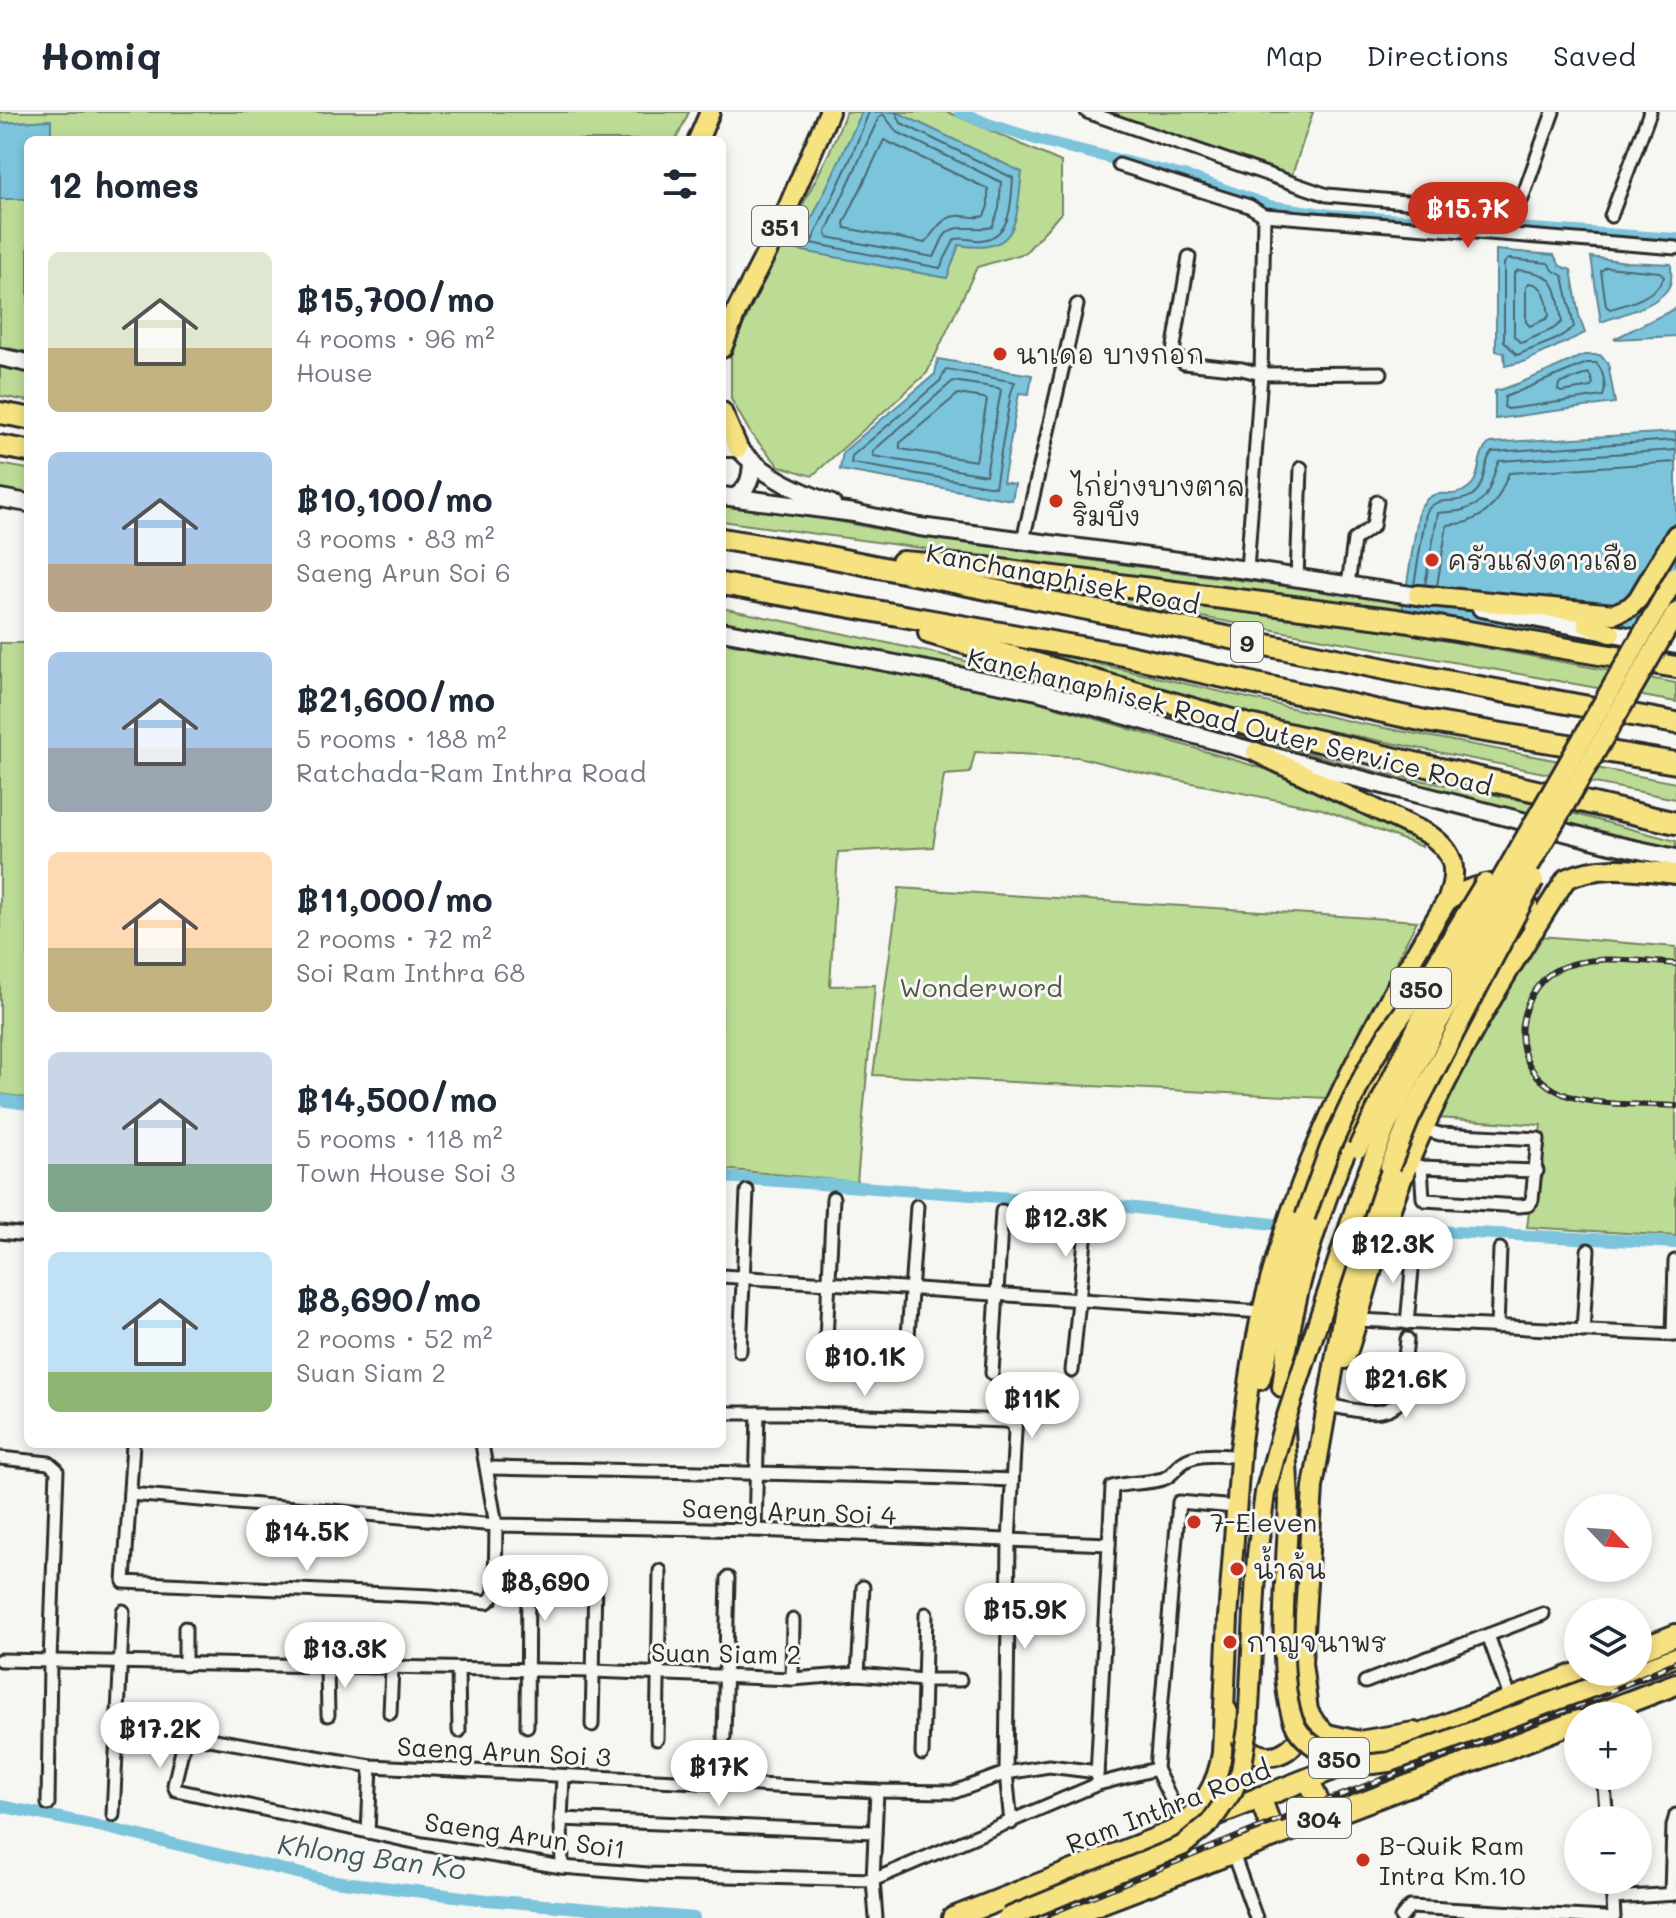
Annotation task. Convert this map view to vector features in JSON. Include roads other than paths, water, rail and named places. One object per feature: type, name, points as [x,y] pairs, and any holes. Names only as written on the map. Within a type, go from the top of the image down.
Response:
[{"type":"highway","points":[[0,413],[24,417]]},
{"type":"highway","points":[[0,446],[24,450]]},
{"type":"highway","name":"Kanchanaphisek Road","points":[[726,540],[819,555],[1430,678],[1676,723]]},
{"type":"highway","points":[[819,555],[985,568],[1397,620],[1676,667]]},
{"type":"highway","name":"9","points":[[726,585],[1119,654],[1425,721],[1676,763]]},
{"type":"highway","points":[[825,604],[1249,725],[1676,823]]},
{"type":"highway","points":[[1526,787],[1676,810]]},
{"type":"highway","points":[[1652,1644],[1676,1635]]},
{"type":"highway","name":"Ram Inthra Road","points":[[953,1918],[1564,1679]]},
{"type":"highway","name":"304","points":[[1629,1702],[1676,1684]]},
{"type":"highway","name":"304","points":[[1061,1918],[1564,1727]]},
{"type":"highway","points":[[1309,1780],[1324,1816]]},
{"type":"highway","points":[[1260,1797],[1274,1835]]},
{"type":"highway","points":[[1144,1842],[1150,1846],[1155,1857],[1149,1883]]},
{"type":"main road","points":[[700,136],[710,112]]},
{"type":"main road","name":"351","points":[[726,338],[780,226],[829,112]]},
{"type":"main road","points":[[0,357],[24,362]]},
{"type":"main road","points":[[730,448],[786,486],[854,513]]},
{"type":"main road","points":[[729,497],[745,491],[750,482],[752,463]]},
{"type":"main road","points":[[729,497],[854,513],[920,527],[1418,595],[1676,645]]},
{"type":"main road","points":[[0,498],[24,502]]},
{"type":"main road","points":[[1418,595],[1614,614],[1630,607],[1638,599],[1676,535]]},
{"type":"main road","points":[[1659,564],[1660,593],[1676,610]]},
{"type":"main road","name":"350","points":[[1595,1686],[1390,1762],[1354,1765],[1318,1749],[1299,1732],[1289,1707],[1283,1678],[1289,1501],[1282,1387],[1322,1246],[1358,1148],[1420,1021],[1676,576]]},
{"type":"main road","name":"350","points":[[1007,1918],[1182,1846],[1210,1823],[1233,1790],[1241,1771],[1248,1728],[1257,1555],[1265,1493],[1353,1213],[1382,1138],[1416,1065],[1676,610]]},
{"type":"main road","points":[[1595,614],[1587,619],[1587,624],[1611,633]]},
{"type":"main road","name":"Kanchanaphisek Road Outer Service Road","points":[[726,632],[1038,691],[1256,752],[1676,858]]},
{"type":"main road","name":"350","points":[[1441,1727],[1359,1741],[1327,1734],[1308,1711],[1302,1663],[1313,1487],[1346,1297],[1390,1167],[1410,1118],[1539,871],[1602,741]]},
{"type":"main road","points":[[1239,1456],[1262,1312],[1283,1234],[1319,1138],[1353,1065],[1448,899],[1453,885],[1452,862],[1440,842],[1256,752]]},
{"type":"main road","name":"350","points":[[1179,1828],[1209,1796],[1222,1753],[1239,1456],[1305,1217],[1343,1118],[1375,1054],[1562,771]]},
{"type":"main road","points":[[1330,1396],[1358,1320],[1379,1244],[1415,1165],[1422,1129],[1458,1056],[1566,879],[1599,868],[1676,874]]},
{"type":"main road","points":[[1448,899],[1472,887],[1493,882],[1515,889],[1531,908],[1534,930]]},
{"type":"main road","points":[[1282,1387],[1289,1333],[1310,1249],[1334,1180],[1381,1068],[1402,989],[1415,955]]},
{"type":"main road","name":"350","points":[[1652,1665],[1676,1657]]},
{"type":"main road","points":[[1225,1707],[1242,1741],[1258,1755],[1274,1757],[1290,1750],[1298,1740],[1308,1711]]},
{"type":"street","points":[[1087,112],[1327,195],[1495,210],[1512,207],[1522,199],[1553,112]]},
{"type":"street","points":[[1611,216],[1650,112]]},
{"type":"street","points":[[1119,165],[1249,206],[1264,215],[1676,248]]},
{"type":"street","points":[[1247,570],[1261,374],[1264,215]]},
{"type":"street","points":[[1189,257],[1173,352],[1184,363],[1261,374],[1381,373]]},
{"type":"street","points":[[1023,540],[1077,305]]},
{"type":"street","points":[[1297,578],[1301,468]]},
{"type":"street","points":[[1348,585],[1354,540],[1373,526],[1377,502]]},
{"type":"street","points":[[1422,1129],[1440,1134],[1537,1138],[1539,1141],[1537,1171],[1532,1200],[1528,1205],[1425,1200],[1415,1165],[1537,1171]]},
{"type":"street","points":[[740,1351],[747,1191]]},
{"type":"street","points":[[825,1360],[833,1198]]},
{"type":"street","points":[[906,1365],[917,1206]]},
{"type":"street","points":[[992,1373],[1002,1211]]},
{"type":"street","points":[[1072,1371],[1087,1220]]},
{"type":"street","points":[[0,1232],[24,1235]]},
{"type":"street","points":[[1407,1323],[1414,1249]]},
{"type":"street","points":[[1497,1327],[1500,1249]]},
{"type":"street","points":[[1583,1331],[1588,1250]]},
{"type":"street","points":[[1358,1320],[1674,1335],[1675,1261]]},
{"type":"street","points":[[726,1276],[1262,1312]]},
{"type":"street","points":[[1330,1396],[1379,1412],[1395,1407],[1400,1401],[1407,1339]]},
{"type":"street","points":[[1011,1823],[1006,1773],[1011,1426],[1019,1384]]},
{"type":"street","points":[[726,1413],[1011,1426]]},
{"type":"street","points":[[755,1530],[758,1413]]},
{"type":"street","points":[[133,1448],[124,1582],[431,1596],[487,1602],[495,1591],[496,1525],[483,1448]]},
{"type":"street","points":[[1097,1778],[1112,1487],[1164,1479],[1173,1474],[1180,1464],[1194,1457],[1239,1456]]},
{"type":"street","points":[[0,1458],[49,1463],[57,1470],[48,1804]]},
{"type":"street","points":[[487,1468],[1012,1480]]},
{"type":"street","name":"Saeng Arun Soi 4","points":[[130,1494],[496,1525],[755,1530],[1109,1544]]},
{"type":"street","points":[[1179,1828],[1156,1769],[1179,1502],[1235,1507]]},
{"type":"street","points":[[657,1739],[660,1571]]},
{"type":"street","points":[[527,1726],[528,1576]]},
{"type":"street","points":[[724,1737],[728,1578]]},
{"type":"street","points":[[592,1725],[595,1580]]},
{"type":"street","points":[[858,1674],[863,1587]]},
{"type":"street","points":[[113,1815],[123,1611]]},
{"type":"street","points":[[922,1754],[926,1614]]},
{"type":"street","points":[[1365,1682],[1543,1614]]},
{"type":"street","points":[[792,1679],[793,1620]]},
{"type":"street","points":[[185,1628],[185,1665]]},
{"type":"street","points":[[1488,1635],[1511,1700]]},
{"type":"street","name":"Suan Siam 2","points":[[0,1660],[594,1671],[792,1679],[858,1674],[960,1680]]},
{"type":"street","points":[[327,1667],[328,1715]]},
{"type":"street","points":[[390,1713],[392,1668]]},
{"type":"street","points":[[458,1669],[459,1731]]},
{"type":"street","name":"Saeng Arun Soi 3","points":[[176,1790],[174,1785],[188,1736],[371,1766],[563,1777],[954,1792],[1006,1773],[1049,1766],[1097,1778]]},
{"type":"street","points":[[368,1832],[371,1766]]},
{"type":"street","points":[[873,1880],[1011,1823],[1097,1778],[1156,1769]]},
{"type":"street","points":[[562,1867],[563,1777]]},
{"type":"street","name":"Saeng Arun Soi1","points":[[176,1790],[368,1832],[562,1867],[648,1874],[873,1880]]},
{"type":"street","points":[[876,1918],[873,1880],[877,1791]]},
{"type":"street","points":[[1613,1898],[1674,1894],[1673,1826],[1676,1815]]},
{"type":"street","points":[[561,1819],[875,1832]]},
{"type":"street","points":[[1232,1851],[1256,1918]]},
{"type":"street","points":[[1613,1894],[1614,1918]]},
{"type":"street","points":[[1401,1918],[1410,1907],[1506,1915],[1605,1918]]},
{"type":"water","points":[[862,112],[897,112],[1022,172],[1016,219],[1004,239],[994,245],[979,247],[959,245],[947,278],[797,250]]},
{"type":"water","points":[[51,120],[51,136],[24,136],[24,199],[0,199],[0,123]]},
{"type":"water","points":[[1496,250],[1554,255],[1560,266],[1571,270],[1585,333],[1526,361],[1505,366],[1504,353],[1496,351]]},
{"type":"water","points":[[1591,257],[1671,264],[1670,284],[1654,301],[1601,322]]},
{"type":"water","points":[[1676,308],[1676,336],[1614,339]]},
{"type":"water","points":[[1584,355],[1600,355],[1608,363],[1615,403],[1495,419],[1495,391]]},
{"type":"water","points":[[938,359],[1032,375],[1029,394],[1019,393],[1003,482],[1015,484],[1012,500],[840,470],[843,452],[935,374]]},
{"type":"water","points":[[1676,432],[1676,676],[1399,632],[1419,510],[1431,496],[1455,494],[1468,488],[1476,478],[1482,453],[1490,443]]},
{"type":"waterway","points":[[960,112],[1039,140],[1195,179],[1269,206],[1331,215],[1676,239]]},
{"type":"waterway","points":[[0,1100],[24,1103]]},
{"type":"waterway","points":[[726,1177],[1110,1205],[1273,1224]]},
{"type":"waterway","points":[[1395,1229],[1676,1243]]},
{"type":"waterway","name":"Khlong Ban Ko","points":[[0,1806],[327,1880],[487,1900],[694,1918]]},
{"type":"railway","points":[[1676,964],[1600,960],[1584,961],[1556,970],[1531,996],[1522,1025],[1524,1052],[1529,1064],[1547,1085],[1561,1093],[1601,1102],[1676,1106]]},
{"type":"railway","points":[[1039,1918],[1312,1806],[1584,1703],[1676,1662]]},
{"type":"place","name":"นาเดอ บางกอก","points":[[1000,354]]},
{"type":"place","name":"ไก่ย่างบางตาล ริมบึง","points":[[1056,501]]},
{"type":"place","name":"ครัวแสงดาวเสือ","points":[[1432,560]]},
{"type":"place","name":"7-Eleven","points":[[1194,1522]]},
{"type":"place","name":"น้ำล้น","points":[[1237,1569]]},
{"type":"place","name":"กาญจนาพร","points":[[1230,1642]]},
{"type":"place","name":"B-Quik Ram Intra Km.10","points":[[1363,1860]]},
{"type":"park label","name":"Wonderword","points":[[981,987]]}]
